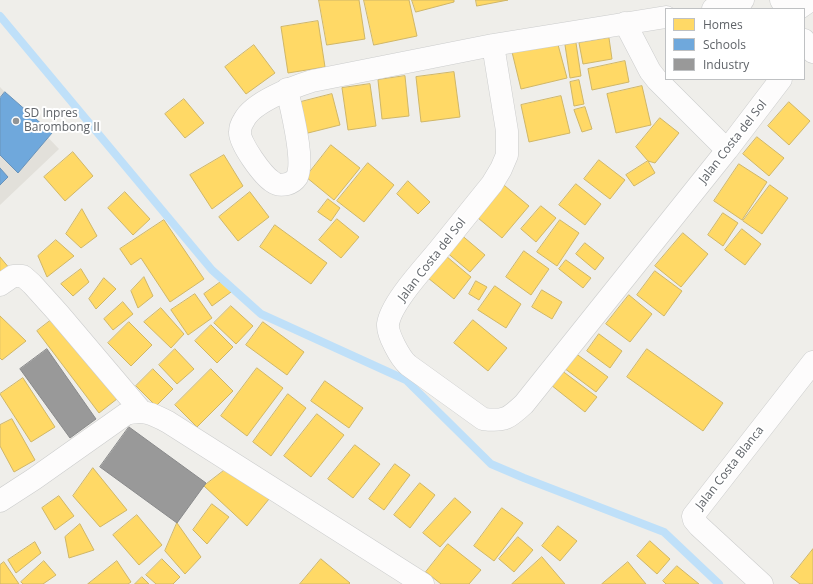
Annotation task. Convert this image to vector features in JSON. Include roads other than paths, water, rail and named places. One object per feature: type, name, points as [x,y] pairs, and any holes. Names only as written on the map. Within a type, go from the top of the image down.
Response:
[{"type":"street","points":[[799,8],[811,0]]},
{"type":"street","points":[[287,89],[312,80],[493,45],[665,17]]},
{"type":"street","points":[[625,23],[650,71],[657,80],[727,150]]},
{"type":"street","name":"Jalan Costa del Sol","points":[[493,45],[507,131],[507,155],[492,184],[411,284],[395,307],[388,326],[389,332],[402,359],[408,365],[483,420],[504,420],[510,417],[524,404],[781,80]]},
{"type":"street","points":[[0,285],[13,276],[23,276],[32,284],[142,412]]},
{"type":"street","name":"Jalan Costa Blanca","points":[[762,584],[700,526],[693,516],[813,362]]},
{"type":"street","points":[[0,501],[34,479],[126,414],[142,412],[149,413],[168,422],[423,584]]},
{"type":"waterway","points":[[0,16],[212,270],[261,314],[406,380],[491,464],[664,532],[719,584]]},
{"type":"place","name":"SD Inpres Barombong II","points":[[16,121]]}]
